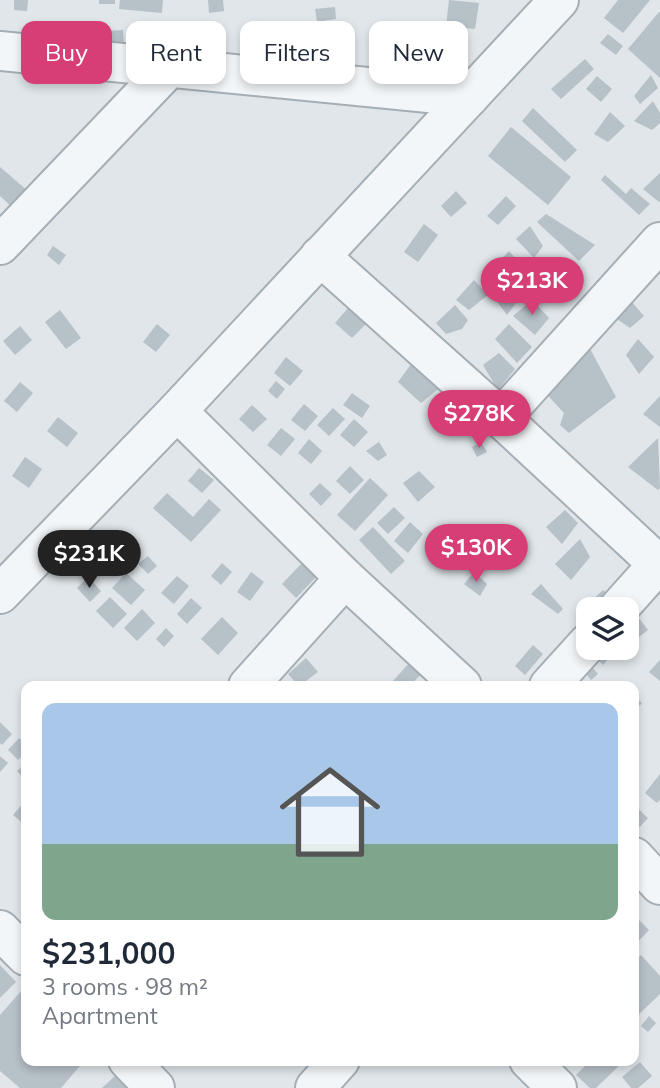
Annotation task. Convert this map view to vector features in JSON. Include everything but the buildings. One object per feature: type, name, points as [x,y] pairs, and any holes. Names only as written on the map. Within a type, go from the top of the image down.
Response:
[{"type":"street","points":[[0,594],[177,411],[559,0]]},
{"type":"street","points":[[0,51],[126,64]]},
{"type":"street","points":[[226,74],[469,97]]},
{"type":"street","points":[[0,245],[154,84]]},
{"type":"street","points":[[501,418],[660,242]]},
{"type":"street","points":[[320,256],[659,563],[629,597]]},
{"type":"street","points":[[177,411],[345,578],[457,681]]},
{"type":"street","points":[[252,681],[345,578]]},
{"type":"street","points":[[554,681],[576,657]]},
{"type":"street","points":[[639,862],[660,885]]},
{"type":"street","points":[[134,1066],[155,1088]]},
{"type":"street","points":[[315,1088],[335,1066]]},
{"type":"street","points":[[535,1066],[556,1088]]}]
